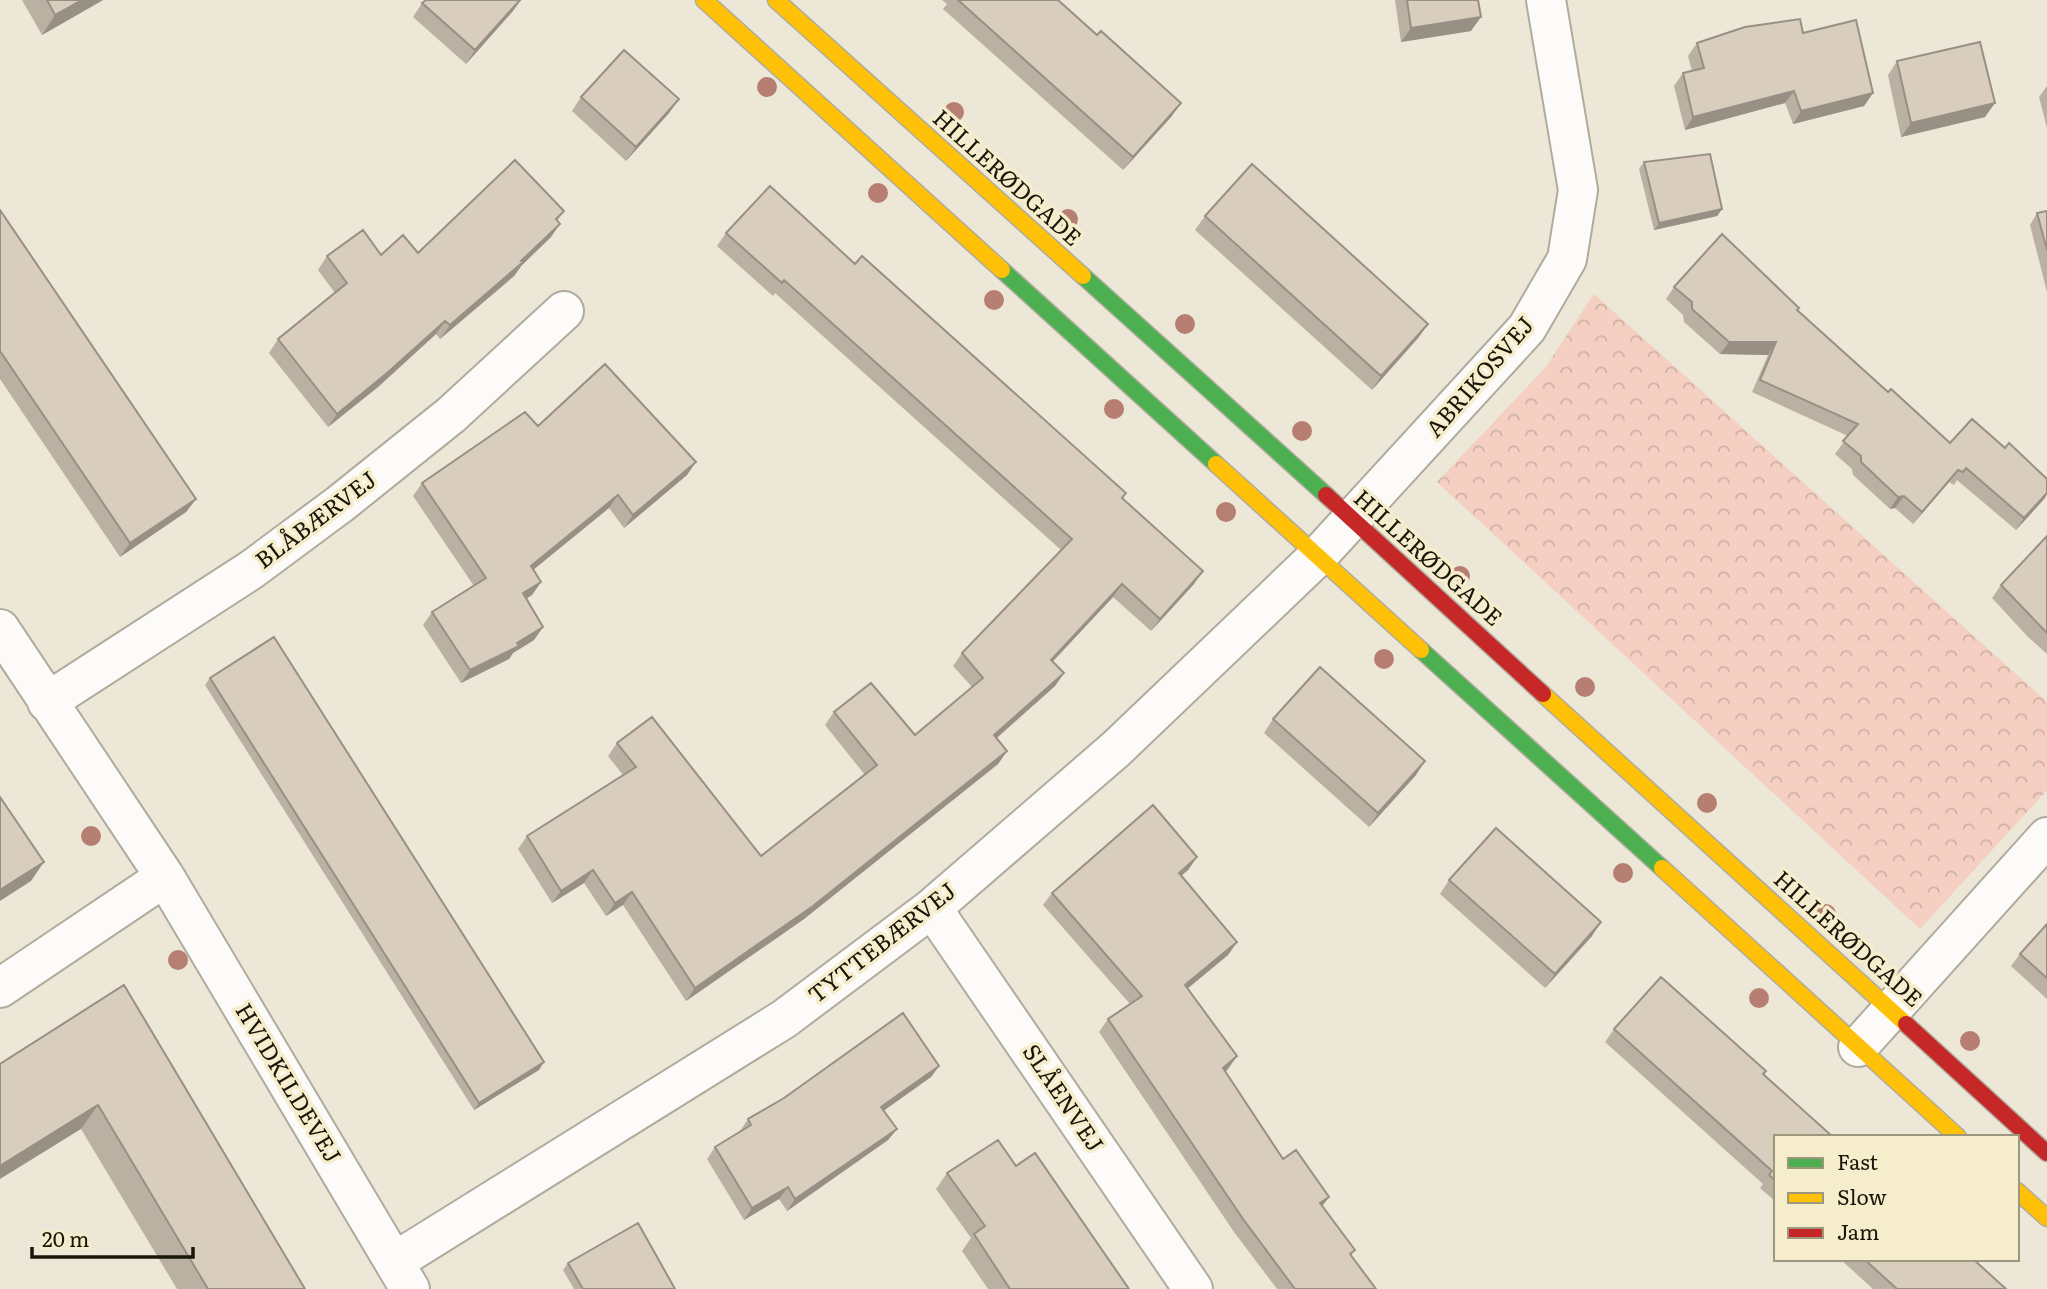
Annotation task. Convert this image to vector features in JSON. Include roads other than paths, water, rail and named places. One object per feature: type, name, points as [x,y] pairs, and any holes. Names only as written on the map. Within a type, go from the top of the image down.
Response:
[{"type":"street","points":[[704,0],[1956,1135]]},
{"type":"street","name":"HILLERØDGADE","points":[[776,0],[1352,519],[2047,1153]]},
{"type":"street","name":"ABRIKOSVEJ","points":[[1318,556],[1527,328],[1567,259],[1578,190],[1554,1]]},
{"type":"street","name":"BLÅBÆRVEJ","points":[[47,702],[251,570],[340,504],[451,415],[564,311]]},
{"type":"street","name":"TYTTEBÆRVEJ","points":[[402,1275],[784,1019],[933,908],[1116,749],[1318,556]]},
{"type":"street","name":"HVIDKILDEVEJ","points":[[0,629],[165,877],[402,1275]]},
{"type":"street","points":[[1858,1047],[2047,837]]},
{"type":"street","points":[[0,988],[165,877]]},
{"type":"street","name":"SLÅENVEJ","points":[[933,908],[1193,1289]]},
{"type":"street","points":[[2019,1193],[2047,1218]]}]
